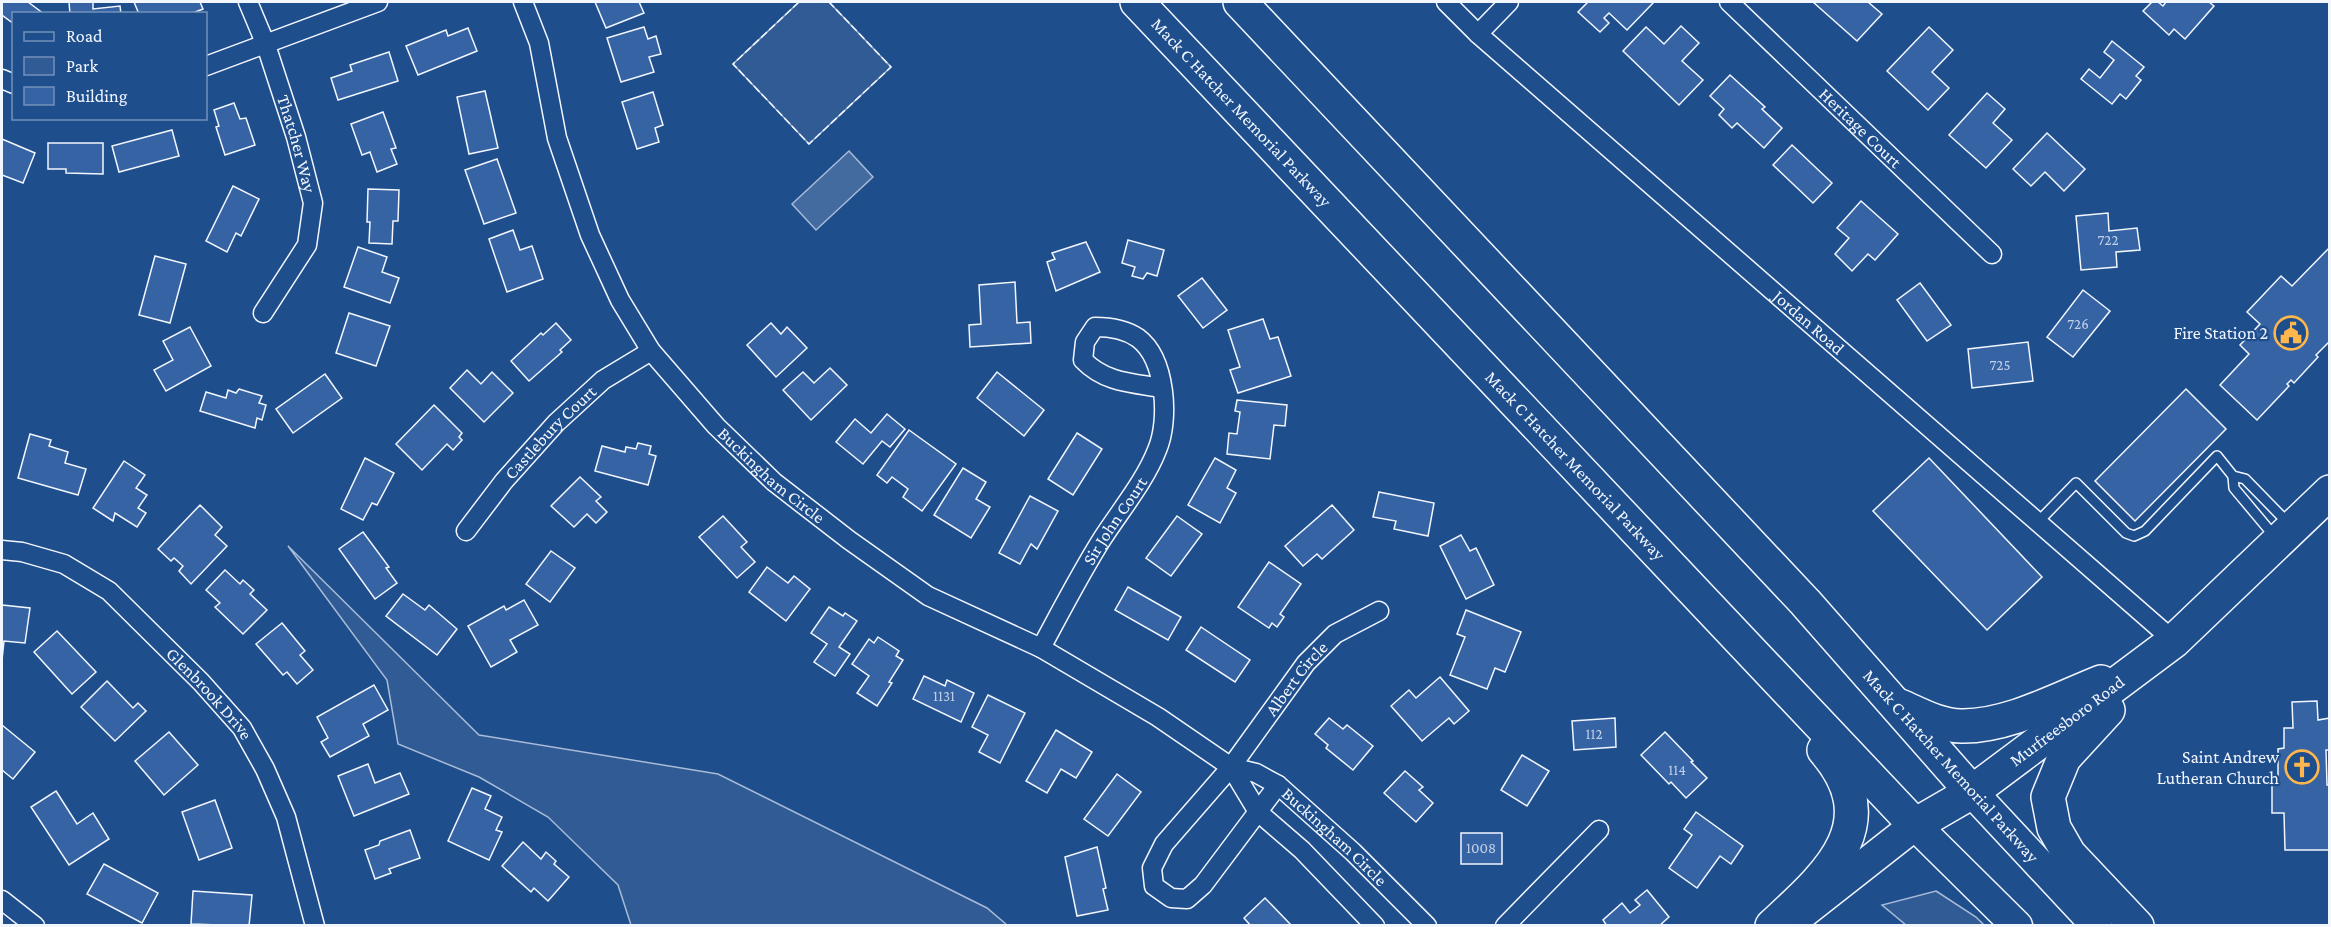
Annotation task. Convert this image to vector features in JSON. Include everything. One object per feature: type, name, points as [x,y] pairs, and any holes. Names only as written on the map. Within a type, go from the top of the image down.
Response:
[{"type":"highway","name":"Mack C Hatcher Memorial Parkway","points":[[1137,2],[1915,825]]},
{"type":"highway","name":"Mack C Hatcher Memorial Parkway","points":[[1240,2],[1805,602],[1972,792]]},
{"type":"highway","name":"Murfreesboro Road","points":[[1915,825],[1972,792],[2174,641],[2330,492]]},
{"type":"highway","points":[[1657,552],[1667,583],[1802,724],[1839,767],[1848,785],[1852,810],[1843,850],[1816,885],[1772,926]]},
{"type":"highway","points":[[2137,926],[2069,854],[2054,828],[2048,797],[2064,758],[2174,641]]},
{"type":"highway","points":[[1897,705],[1939,723],[1960,726],[1998,723],[2144,665]]},
{"type":"main road","name":"Mack C Hatcher Memorial Parkway","points":[[1972,792],[2097,926]]},
{"type":"main road","name":"Murfreesboro Road","points":[[1786,926],[1915,825]]},
{"type":"main road","name":"Mack C Hatcher Memorial Parkway","points":[[1915,825],[2017,926]]},
{"type":"street","name":"Thatcher Way","points":[[248,2],[266,45],[296,137],[313,203],[307,245],[263,314]]},
{"type":"street","points":[[207,66],[378,2]]},
{"type":"street","name":"Buckingham Circle","points":[[523,2],[538,43],[557,138],[590,235],[620,300],[651,351],[716,426],[774,482],[849,540],[928,596],[1041,648],[1158,717],[1231,767],[1256,773],[1278,785],[1353,852],[1427,926]]},
{"type":"street","name":"Jordan Road","points":[[1446,2],[1478,34],[2174,641]]},
{"type":"street","points":[[1478,34],[1509,2]]},
{"type":"street","name":"Heritage Court","points":[[1728,2],[1992,254]]},
{"type":"street","name":"Castlebury Court","points":[[466,531],[504,481],[556,423],[603,380],[651,351]]},
{"type":"street","name":"Sir John Court","points":[[1041,648],[1097,547],[1145,473],[1158,448],[1164,422],[1162,388]]},
{"type":"street","name":"Glenbrook Drive","points":[[2,549],[64,564],[109,591],[201,682],[242,728],[265,769],[286,817],[315,926]]},
{"type":"street","name":"Albert Circle","points":[[1258,812],[1203,885],[1187,899],[1171,898],[1154,886],[1152,868],[1164,844],[1231,767],[1306,663],[1335,634],[1379,610]]},
{"type":"street","name":"Buckingham Circle","points":[[1231,767],[1258,812],[1302,850],[1375,926]]},
{"type":"street","points":[[1258,812],[1278,785]]},
{"type":"street","points":[[1505,926],[1599,830]]},
{"type":"street","points":[[2,900],[35,926]]},
{"type":"lane","points":[[2037,522],[2076,483],[2126,533],[2134,536],[2145,531],[2217,456],[2233,476],[2234,488],[2286,535]]},
{"type":"lane","points":[[2233,476],[2245,479],[2286,535]]},
{"type":"green space","points":[[799,2],[829,2],[891,67],[809,144],[733,64]]},
{"type":"green space","points":[[288,546],[479,735],[718,774],[987,908],[1007,925],[631,925],[618,885],[548,817],[479,777],[398,744],[387,680]]},
{"type":"green space","points":[[1936,891],[1976,917],[1984,925],[1906,925],[1882,905]]},
{"type":"shaded area","points":[[849,151],[873,177],[816,230],[792,204]]},
{"type":"building","points":[[2,2],[28,2],[41,12],[12,12],[12,22],[2,15]]},
{"type":"building","points":[[69,2],[93,2],[93,9],[120,6],[121,12],[70,12]]},
{"type":"building","points":[[134,2],[200,2],[203,9],[195,12],[138,12]]},
{"type":"building","points":[[595,2],[639,2],[644,13],[606,28]]},
{"type":"building","points":[[1588,2],[1654,2],[1627,30],[1609,13],[1604,18],[1609,23],[1600,32],[1578,12]]},
{"type":"building","points":[[1813,2],[1868,2],[1882,14],[1857,41]]},
{"type":"building","points":[[2152,2],[2158,2],[2163,6],[2166,2],[2209,2],[2214,6],[2185,39],[2174,29],[2169,35],[2143,11]]},
{"type":"building","points":[[1681,26],[1699,43],[1682,61],[1703,80],[1679,105],[1623,51],[1646,27],[1664,44]]},
{"type":"building","points":[[644,27],[648,39],[656,36],[661,54],[649,57],[654,72],[621,82],[607,38]]},
{"type":"building","points":[[1929,27],[1953,50],[1932,72],[1949,88],[1928,110],[1887,71]]},
{"type":"building","points":[[468,28],[477,51],[418,75],[406,46],[446,30],[448,36]]},
{"type":"building","points":[[2112,41],[2144,67],[2136,76],[2141,80],[2126,99],[2120,94],[2112,104],[2081,79],[2089,69],[2100,78],[2114,60],[2104,52]]},
{"type":"building","points":[[389,52],[398,81],[338,100],[331,78],[352,71],[350,65]]},
{"type":"building","points":[[1730,75],[1765,107],[1762,109],[1782,128],[1764,148],[1737,123],[1732,128],[1719,115],[1724,109],[1710,96]]},
{"type":"building","points":[[485,91],[498,148],[469,154],[457,97]]},
{"type":"building","points":[[653,92],[663,125],[655,128],[659,142],[637,149],[622,102]]},
{"type":"building","points":[[1987,93],[2005,109],[1993,123],[2012,140],[1986,168],[1949,135]]},
{"type":"building","points":[[234,103],[240,119],[246,118],[255,145],[225,155],[216,127],[219,126],[214,110]]},
{"type":"building","points":[[383,112],[396,148],[391,149],[397,164],[377,172],[370,152],[362,155],[351,124]]},
{"type":"building","points":[[172,130],[179,156],[119,172],[112,146]]},
{"type":"building","points":[[2047,133],[2085,169],[2064,191],[2045,172],[2031,186],[2013,169]]},
{"type":"building","points":[[2,139],[35,153],[23,183],[2,175]]},
{"type":"building","points":[[48,143],[103,143],[103,174],[66,173],[66,169],[48,169]]},
{"type":"building","points":[[1792,145],[1832,183],[1813,203],[1773,165]]},
{"type":"building","points":[[497,159],[516,213],[484,224],[465,170]]},
{"type":"building","points":[[233,186],[259,199],[241,236],[236,233],[227,252],[206,241]]},
{"type":"building","points":[[368,189],[399,190],[398,221],[393,221],[392,244],[369,243]]},
{"type":"building","points":[[1861,201],[1898,234],[1875,260],[1868,254],[1852,271],[1835,254],[1849,238],[1837,228]]},
{"type":"building","points":[[2108,213],[2109,231],[2137,228],[2140,250],[2116,252],[2117,267],[2081,270],[2076,216]]},
{"type":"building","points":[[513,230],[520,250],[532,246],[543,279],[507,292],[489,239]]},
{"type":"building","points":[[1128,240],[1164,250],[1157,276],[1147,273],[1143,279],[1132,276],[1135,267],[1122,263]]},
{"type":"building","points":[[1086,242],[1100,272],[1056,291],[1047,262],[1055,259],[1052,253]]},
{"type":"building","points":[[358,247],[387,257],[382,272],[399,278],[390,303],[344,287]]},
{"type":"building","name":"Fire Station 2","points":[[2330,247],[2330,341],[2294,383],[2291,380],[2287,384],[2289,386],[2257,420],[2220,385],[2249,354],[2240,345],[2260,324],[2247,312],[2281,276],[2292,286]]},
{"type":"building","points":[[155,256],[186,264],[170,323],[139,315]]},
{"type":"building","points":[[1202,278],[1227,310],[1203,328],[1178,296]]},
{"type":"building","points":[[1015,282],[1017,323],[1030,322],[1031,343],[970,347],[969,325],[981,324],[979,285]]},
{"type":"building","points":[[1920,283],[1951,325],[1927,341],[1897,300]]},
{"type":"building","points":[[2083,290],[2110,311],[2073,357],[2047,337]]},
{"type":"building","points":[[349,313],[390,326],[376,366],[336,353]]},
{"type":"building","points":[[1263,319],[1270,339],[1278,337],[1291,376],[1238,393],[1230,370],[1240,367],[1228,330]]},
{"type":"building","points":[[556,323],[571,340],[560,350],[562,352],[529,381],[511,361],[541,333],[543,335]]},
{"type":"building","points":[[771,323],[781,334],[787,327],[807,348],[776,377],[747,345]]},
{"type":"building","points":[[190,327],[211,366],[166,391],[154,370],[173,360],[163,341]]},
{"type":"building","points":[[2028,342],[2033,381],[1972,388],[1968,349]]},
{"type":"building","points":[[830,368],[847,385],[811,420],[783,390],[803,372],[814,383]]},
{"type":"building","points":[[467,370],[481,384],[492,372],[513,393],[484,422],[450,388]]},
{"type":"building","points":[[997,372],[1044,410],[1024,436],[977,398]]},
{"type":"building","points":[[325,374],[342,398],[293,433],[276,409]]},
{"type":"building","points":[[239,389],[262,396],[259,403],[266,405],[262,420],[257,418],[255,428],[200,411],[206,392],[226,398],[228,390],[236,393]]},
{"type":"building","points":[[2186,389],[2226,429],[2135,521],[2095,481]]},
{"type":"building","points":[[1237,400],[1287,405],[1285,426],[1274,425],[1270,459],[1227,454],[1229,433],[1237,434],[1240,412],[1235,411]]},
{"type":"building","points":[[434,405],[462,433],[459,437],[462,440],[453,450],[447,444],[422,470],[396,444]]},
{"type":"building","points":[[887,414],[905,429],[890,447],[882,441],[863,464],[836,442],[855,419],[871,433]]},
{"type":"building","points":[[909,430],[956,464],[922,511],[903,497],[908,489],[892,477],[887,483],[877,475]]},
{"type":"building","points":[[1077,433],[1102,449],[1073,495],[1048,479]]},
{"type":"building","points":[[30,434],[51,440],[49,446],[68,452],[65,463],[86,469],[78,495],[18,478]]},
{"type":"building","points":[[638,443],[651,446],[649,454],[656,456],[648,485],[595,471],[602,446],[625,452],[626,447],[636,449]]},
{"type":"building","points":[[365,458],[394,473],[377,505],[372,503],[363,520],[341,509]]},
{"type":"building","points":[[1215,458],[1236,470],[1227,488],[1236,493],[1220,523],[1188,505]]},
{"type":"building","points":[[1929,458],[2042,577],[1987,630],[1873,511]]},
{"type":"building","points":[[124,461],[145,475],[136,488],[147,495],[138,508],[146,513],[137,527],[115,513],[113,521],[93,508]]},
{"type":"building","points":[[963,468],[986,482],[976,499],[990,507],[971,538],[934,515]]},
{"type":"building","points":[[580,477],[601,497],[596,501],[607,512],[596,523],[587,514],[574,527],[551,506]]},
{"type":"building","points":[[1379,492],[1434,503],[1428,536],[1394,529],[1396,521],[1373,517]]},
{"type":"building","points":[[1030,496],[1058,511],[1037,549],[1031,544],[1020,564],[999,553]]},
{"type":"building","points":[[200,505],[222,527],[215,535],[227,546],[191,584],[179,571],[183,566],[174,558],[171,561],[158,549]]},
{"type":"building","points":[[1332,505],[1354,530],[1322,559],[1317,554],[1303,566],[1285,546]]},
{"type":"building","points":[[723,516],[747,542],[741,547],[755,562],[737,578],[699,537]]},
{"type":"building","points":[[1177,516],[1202,534],[1171,576],[1146,558]]},
{"type":"building","points":[[363,532],[389,567],[386,568],[397,583],[375,599],[339,549]]},
{"type":"building","points":[[1461,535],[1470,551],[1476,548],[1494,585],[1466,599],[1440,546]]},
{"type":"building","points":[[551,551],[575,568],[550,602],[526,584]]},
{"type":"building","points":[[1269,562],[1301,584],[1280,614],[1284,617],[1277,627],[1272,623],[1269,628],[1238,607]]},
{"type":"building","points":[[767,567],[788,583],[794,576],[810,589],[786,621],[749,592]]},
{"type":"building","points":[[225,570],[240,584],[243,580],[254,590],[250,594],[267,610],[243,634],[215,607],[220,603],[206,590]]},
{"type":"building","points":[[1128,587],[1181,617],[1168,640],[1115,610]]},
{"type":"building","points":[[403,594],[425,610],[429,605],[457,629],[437,655],[386,616]]},
{"type":"building","points":[[524,600],[538,625],[510,640],[517,652],[491,667],[468,626],[504,606],[506,610]]},
{"type":"building","points":[[2,605],[30,608],[25,643],[4,641],[2,660]]},
{"type":"building","points":[[829,607],[857,621],[839,647],[850,654],[835,676],[814,662],[827,644],[811,633]]},
{"type":"building","points":[[1466,610],[1521,632],[1505,672],[1495,668],[1487,689],[1450,675],[1465,637],[1457,634]]},
{"type":"building","points":[[282,623],[305,651],[300,655],[313,670],[297,684],[287,672],[283,675],[256,644]]},
{"type":"building","points":[[1201,627],[1250,660],[1235,682],[1186,650]]},
{"type":"building","points":[[57,631],[96,672],[72,694],[34,652]]},
{"type":"building","points":[[878,637],[899,651],[896,656],[903,660],[877,706],[857,693],[869,676],[852,664],[869,639],[874,643]]},
{"type":"building","points":[[924,676],[945,686],[947,680],[974,693],[961,722],[913,699]]},
{"type":"building","points":[[1440,677],[1469,711],[1454,724],[1449,718],[1422,741],[1391,706],[1409,690],[1416,698]]},
{"type":"building","points":[[107,681],[133,708],[138,703],[146,711],[115,741],[81,707]]},
{"type":"building","points":[[374,685],[388,710],[363,724],[369,736],[330,757],[321,742],[328,738],[317,717]]},
{"type":"building","points":[[988,695],[1025,713],[1000,763],[979,752],[988,735],[972,727]]},
{"type":"building","name":"Saint Andrew Lutheran Church","points":[[2317,701],[2318,720],[2330,718],[2330,750],[2326,750],[2327,785],[2330,785],[2329,850],[2285,850],[2284,813],[2272,813],[2272,784],[2278,784],[2278,749],[2284,748],[2284,728],[2293,728],[2292,702]]},
{"type":"building","points":[[1329,718],[1343,729],[1347,725],[1373,746],[1353,770],[1326,748],[1328,745],[1315,734]]},
{"type":"building","points":[[1615,718],[1616,747],[1574,750],[1572,721]]},
{"type":"building","points":[[2,725],[35,752],[13,779],[2,770]]},
{"type":"building","points":[[1056,730],[1092,752],[1076,778],[1061,769],[1047,793],[1026,781]]},
{"type":"building","points":[[169,732],[198,765],[164,795],[135,761]]},
{"type":"building","points":[[1665,732],[1707,778],[1686,798],[1641,755]]},
{"type":"building","points":[[1522,755],[1549,771],[1527,806],[1501,790]]},
{"type":"building","points":[[368,764],[375,783],[400,773],[409,794],[354,816],[338,776]]},
{"type":"building","points":[[1405,771],[1423,787],[1419,790],[1433,803],[1416,822],[1384,793]]},
{"type":"building","points":[[1117,774],[1141,792],[1108,836],[1084,819]]},
{"type":"building","points":[[472,788],[491,796],[485,809],[502,817],[496,830],[502,832],[489,860],[448,841]]},
{"type":"building","points":[[56,791],[77,824],[93,813],[109,839],[69,865],[31,807]]},
{"type":"building","points":[[215,800],[232,848],[199,860],[182,812]]},
{"type":"building","points":[[1696,812],[1743,846],[1731,864],[1720,856],[1697,888],[1669,868],[1692,835],[1684,829]]},
{"type":"building","points":[[410,830],[420,858],[389,869],[391,873],[375,879],[365,850],[379,845],[380,841]]},
{"type":"building","points":[[1461,833],[1502,833],[1502,864],[1461,864]]},
{"type":"building","points":[[523,842],[541,859],[546,852],[556,861],[554,864],[569,877],[548,901],[534,888],[531,892],[502,866]]},
{"type":"building","points":[[1097,847],[1106,888],[1103,889],[1108,910],[1077,916],[1065,857]]},
{"type":"building","points":[[104,864],[158,893],[142,923],[87,894]]},
{"type":"building","points":[[1647,890],[1669,917],[1659,926],[1607,926],[1603,920],[1622,903],[1630,913],[1640,905],[1635,900]]},
{"type":"building","points":[[193,891],[252,895],[249,926],[191,924]]},
{"type":"building","points":[[1265,898],[1292,926],[1251,926],[1244,918]]},
{"type":"fence","points":[[799,2],[733,64],[809,144],[891,67],[829,2]]},
{"type":"place","name":"Fire Station 2","points":[[2291,333]]},
{"type":"place","name":"Saint Andrew Lutheran Church","points":[[2302,767]]}]
